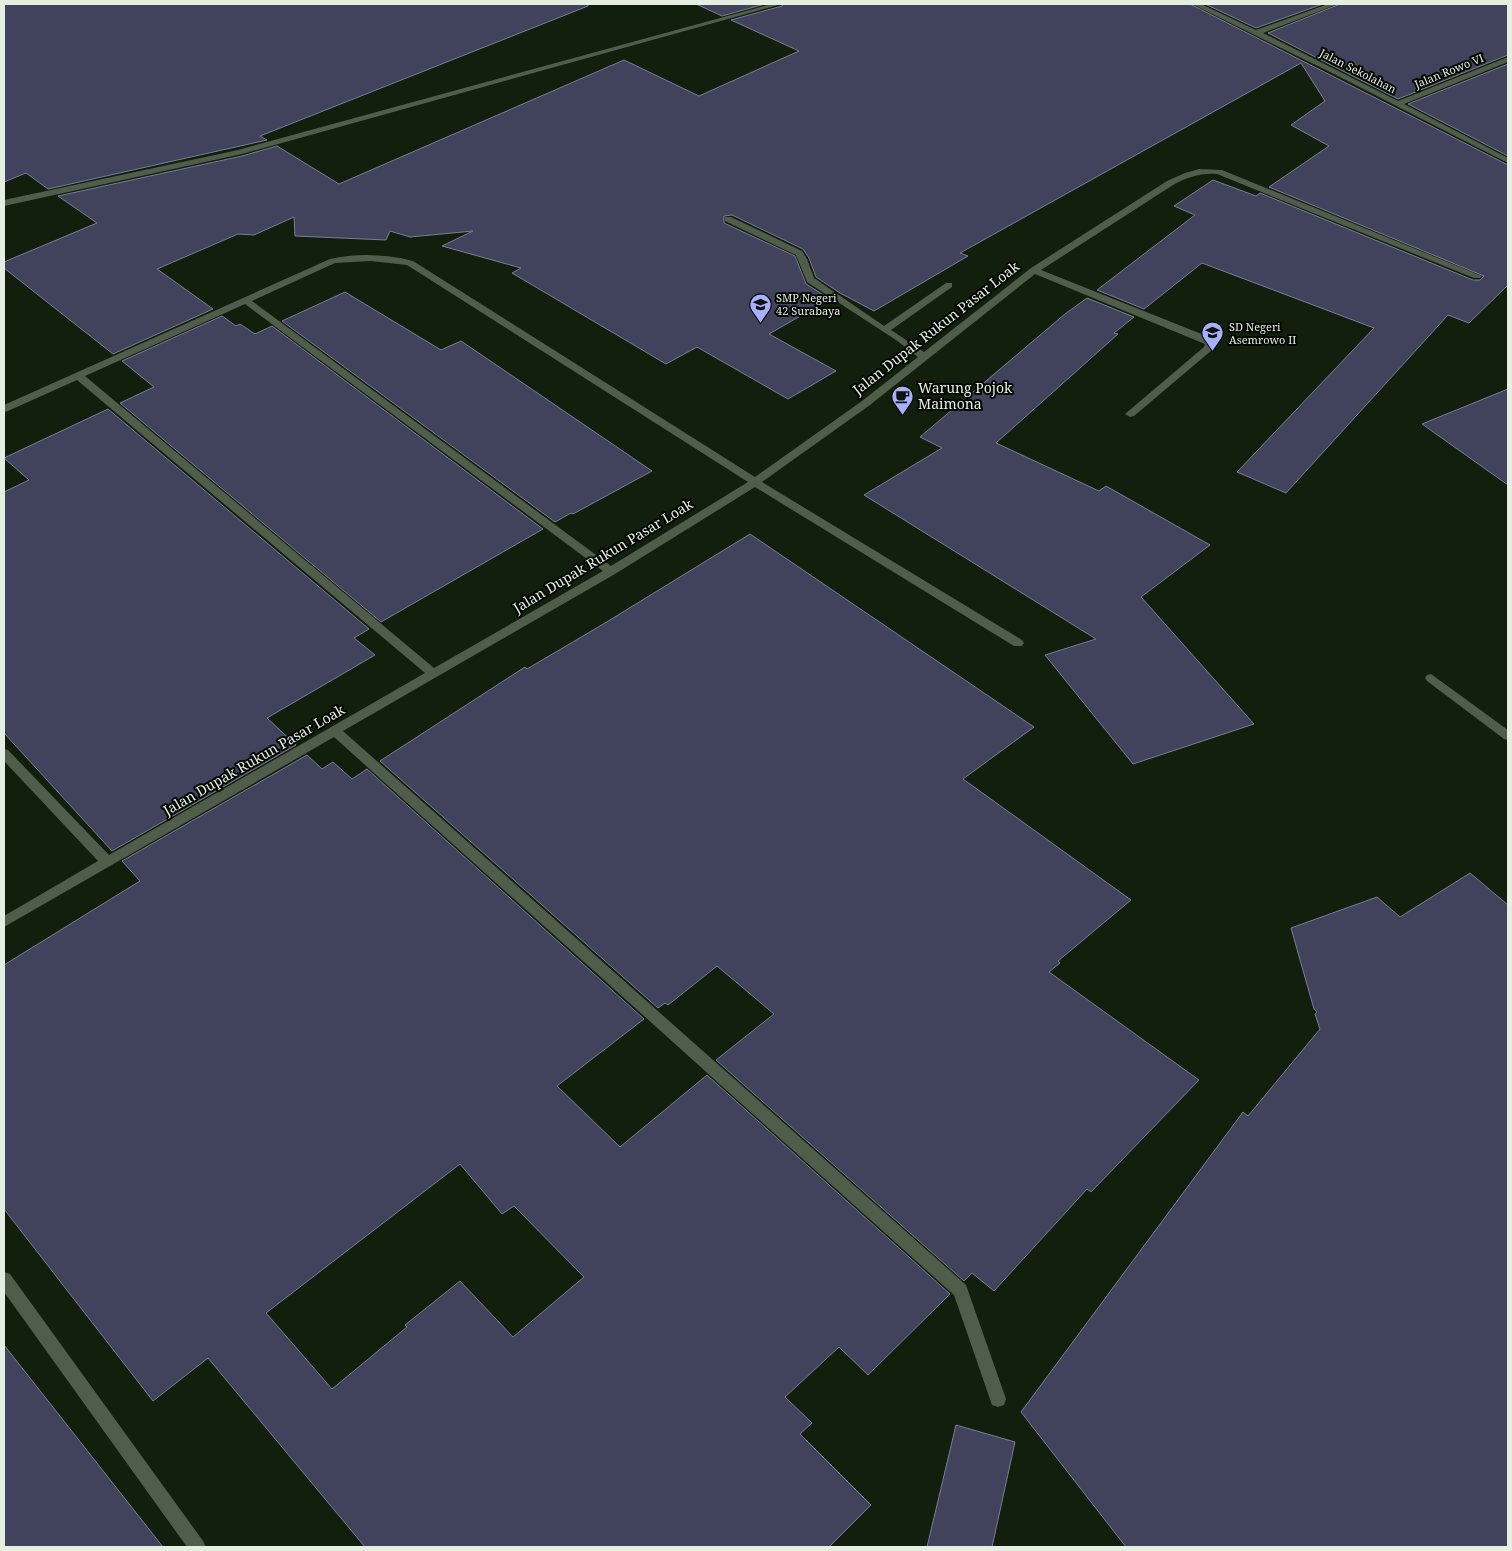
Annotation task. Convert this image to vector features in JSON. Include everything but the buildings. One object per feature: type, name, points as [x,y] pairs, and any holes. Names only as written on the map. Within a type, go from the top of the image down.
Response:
[{"type":"street","points":[[4,203],[239,152],[778,4]]},
{"type":"street","name":"Jalan Sekolahan","points":[[1196,4],[1339,73],[1508,161]]},
{"type":"street","points":[[1256,33],[1334,4]]},
{"type":"street","name":"Jalan Rowo VI","points":[[1397,104],[1508,59]]},
{"type":"street","name":"Jalan Dupak Rukun Pasar Loak","points":[[4,922],[611,572],[754,482],[866,403],[1034,270],[1170,183],[1190,173],[1202,170],[1219,172],[1477,276]]},
{"type":"street","points":[[728,219],[799,252],[804,258],[805,272],[810,280],[899,338],[925,358]]},
{"type":"street","points":[[4,408],[333,261],[384,257],[410,263],[754,482],[1018,643]]},
{"type":"street","points":[[1034,270],[1206,339],[1210,343],[1209,348],[1130,414]]},
{"type":"street","points":[[884,330],[949,285]]},
{"type":"street","points":[[245,300],[611,572]]},
{"type":"street","points":[[78,375],[433,673]]},
{"type":"street","points":[[1431,678],[1508,736]]},
{"type":"street","points":[[334,730],[960,1290],[998,1399]]},
{"type":"street","points":[[4,753],[107,862]]},
{"type":"street","points":[[4,1279],[197,1547]]},
{"type":"place","name":"SMP Negeri 42 Surabaya","points":[[760,323]]},
{"type":"place","name":"SD Negeri Asemrowo II","points":[[1213,352]]},
{"type":"place","name":"Warung Pojok Maimona","points":[[902,415]]}]
